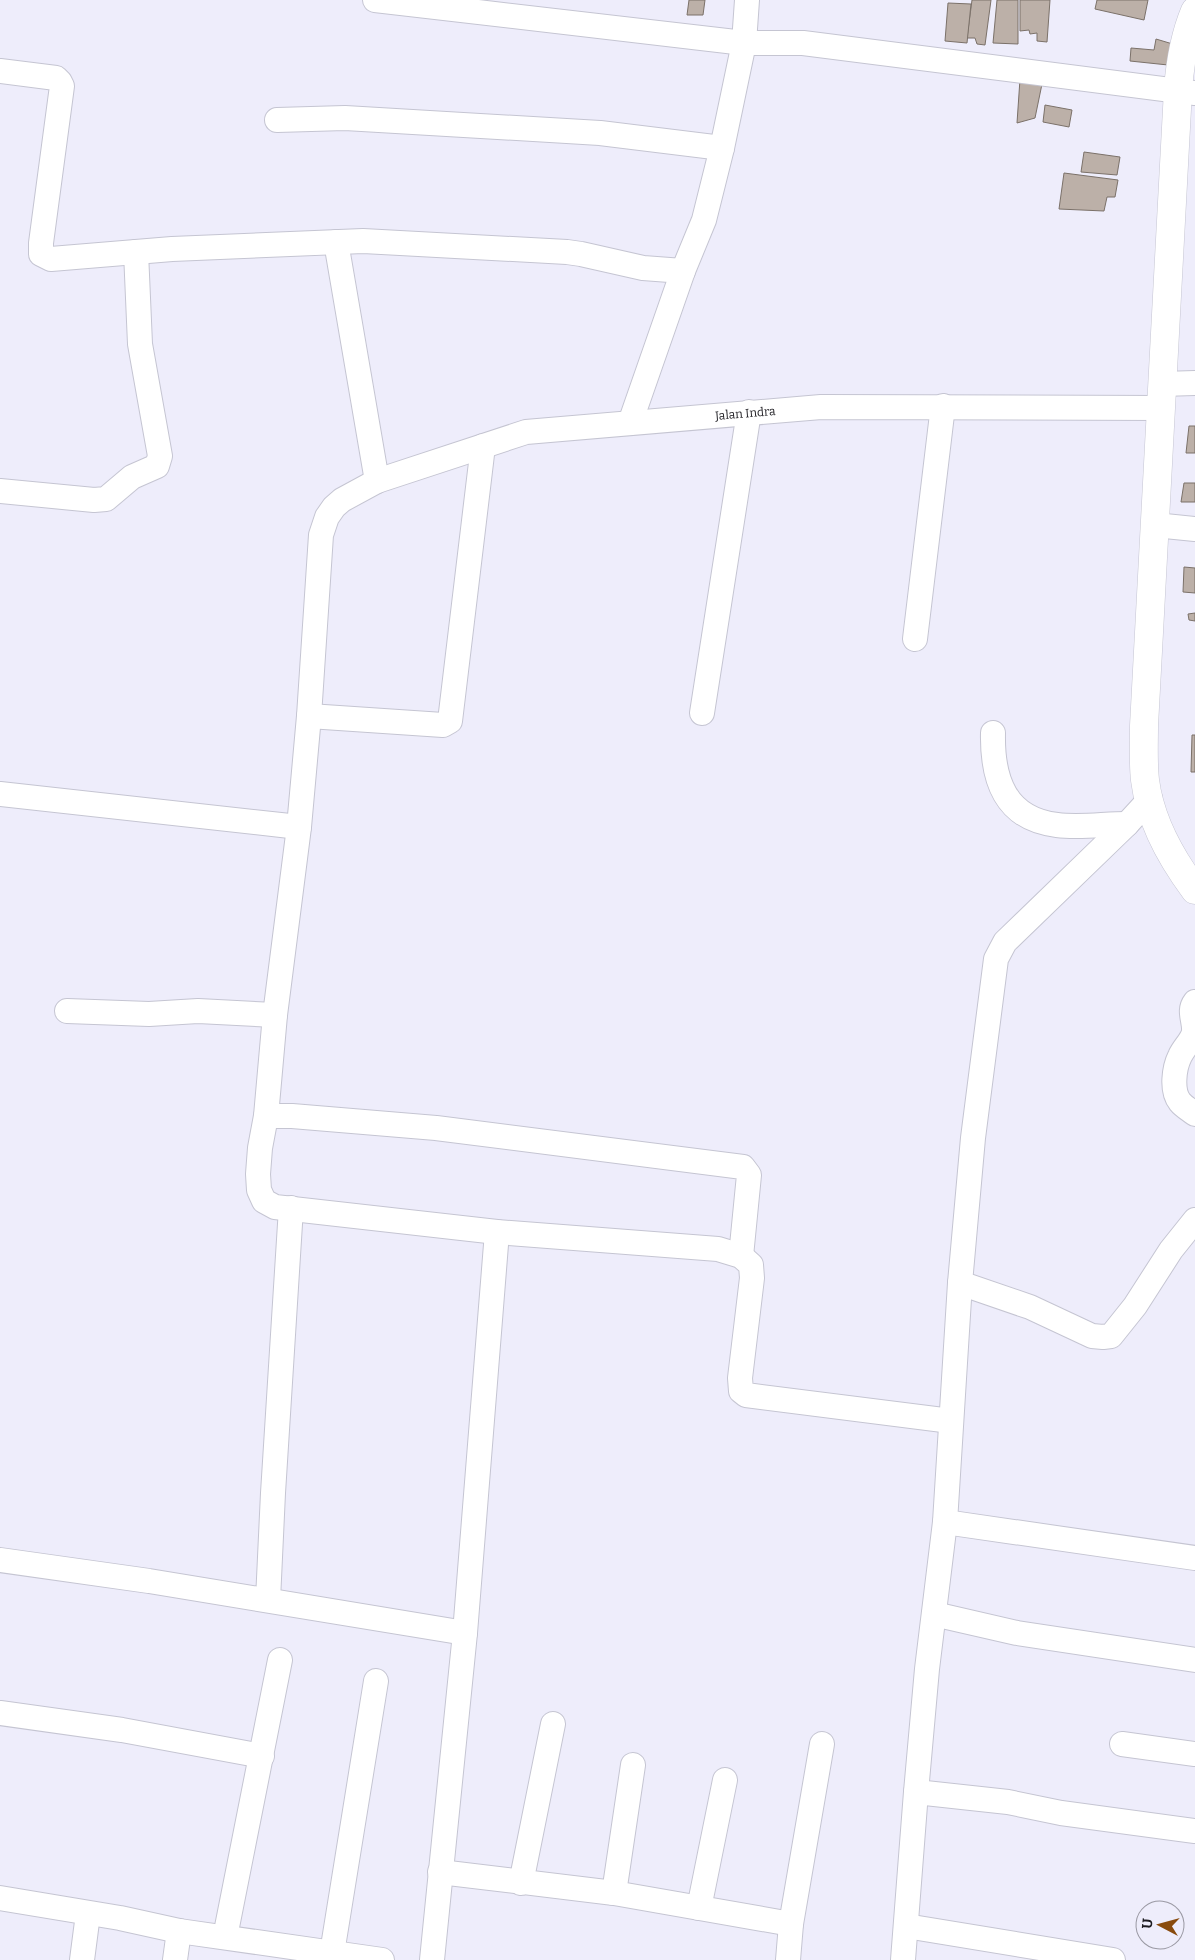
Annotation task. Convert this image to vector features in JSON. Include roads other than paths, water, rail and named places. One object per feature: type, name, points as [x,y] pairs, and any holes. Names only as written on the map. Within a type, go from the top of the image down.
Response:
[{"type":"main road","points":[[1195,12],[1180,60],[1186,91],[1162,396],[1144,726],[1144,768],[1155,819],[1172,857],[1195,890]]},
{"type":"street","points":[[375,0],[744,43],[803,42],[1186,91]]},
{"type":"street","points":[[630,423],[683,271],[704,220],[722,148],[744,43],[747,0]]},
{"type":"street","points":[[0,71],[56,78],[62,86],[41,244],[41,254],[51,259],[62,260],[172,249],[363,241],[567,252],[643,268],[683,271]]},
{"type":"street","points":[[277,120],[345,118],[600,133],[722,148]]},
{"type":"street","points":[[336,242],[377,481]]},
{"type":"street","points":[[0,491],[94,500],[106,499],[132,478],[157,466],[160,456],[140,344],[136,252]]},
{"type":"street","name":"Jalan Indra","points":[[309,716],[321,536],[327,517],[342,500],[377,481],[526,432],[821,407],[943,406],[1162,396],[1195,383]]},
{"type":"street","points":[[915,639],[943,406]]},
{"type":"street","points":[[702,713],[749,412]]},
{"type":"street","points":[[483,446],[450,721],[443,725],[309,716],[299,827],[275,1015],[266,1116],[260,1148],[259,1190],[264,1201],[275,1207],[497,1232],[718,1249],[741,1256],[751,1264],[752,1278],[740,1378],[742,1391],[746,1395],[951,1422]]},
{"type":"street","points":[[1155,525],[1195,529]]},
{"type":"street","points":[[992,733],[992,756],[1004,795],[1018,812],[1039,821],[1058,825],[1127,824]]},
{"type":"street","points":[[0,794],[299,827]]},
{"type":"street","points":[[903,1960],[916,1792],[945,1522],[960,1283],[973,1138],[996,959],[1006,942],[1127,824],[1150,799]]},
{"type":"street","points":[[1195,1002],[1191,1010],[1194,1027],[1193,1033],[1180,1057],[1175,1077],[1175,1086],[1180,1102],[1195,1114]]},
{"type":"street","points":[[67,1011],[149,1014],[198,1011],[275,1015]]},
{"type":"street","points":[[266,1116],[436,1128],[743,1167],[749,1175],[741,1256]]},
{"type":"street","points":[[268,1600],[272,1493],[291,1208]]},
{"type":"street","points":[[960,1283],[1030,1307],[1092,1336],[1103,1338],[1111,1336],[1135,1306],[1171,1250],[1195,1220]]},
{"type":"street","points":[[432,1960],[465,1633],[497,1232]]},
{"type":"street","points":[[945,1522],[1195,1558]]},
{"type":"street","points":[[0,1560],[268,1600],[465,1633]]},
{"type":"street","points":[[934,1614],[1017,1633],[1195,1660]]},
{"type":"street","points":[[225,1937],[280,1660]]},
{"type":"street","points":[[332,1953],[376,1681]]},
{"type":"street","points":[[0,1713],[122,1730],[262,1756]]},
{"type":"street","points":[[521,1883],[553,1724]]},
{"type":"street","points":[[788,1960],[791,1924],[822,1744]]},
{"type":"street","points":[[1122,1744],[1195,1754]]},
{"type":"street","points":[[614,1893],[634,1766]]},
{"type":"street","points":[[699,1908],[725,1780]]},
{"type":"street","points":[[916,1792],[1008,1802],[1061,1814],[1195,1831]]},
{"type":"street","points":[[440,1872],[614,1893],[791,1924]]},
{"type":"street","points":[[1,1904],[120,1918],[179,1931],[225,1937],[276,1952],[332,1953],[382,1960]]},
{"type":"street","points":[[82,1960],[88,1914]]},
{"type":"street","points":[[906,1926],[1113,1960]]},
{"type":"street","points":[[174,1960],[179,1931]]}]
